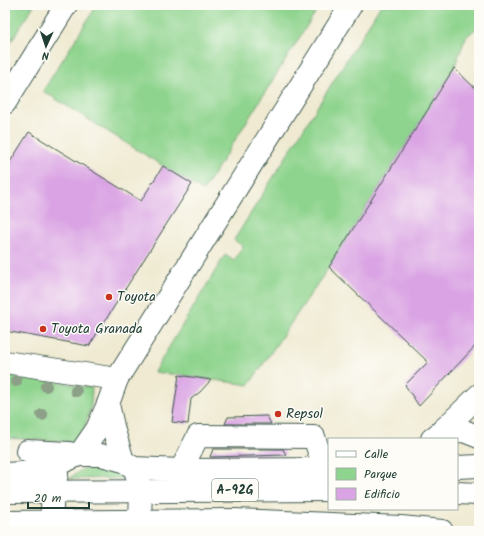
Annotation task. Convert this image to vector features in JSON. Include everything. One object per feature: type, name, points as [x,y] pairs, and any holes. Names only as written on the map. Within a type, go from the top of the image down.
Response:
[{"type":"main road","points":[[5,103],[66,5]]},
{"type":"main road","points":[[53,526],[52,492],[70,459],[97,429],[108,404],[116,379],[351,5]]},
{"type":"main road","points":[[5,362],[116,379]]},
{"type":"main road","points":[[436,436],[479,395]]},
{"type":"main road","points":[[108,404],[114,430],[141,491],[139,526]]},
{"type":"main road","points":[[436,436],[464,431],[479,437]]},
{"type":"main road","points":[[5,474],[39,472],[70,459],[101,455],[128,464],[184,464],[327,472],[314,437],[198,436],[184,464]]},
{"type":"main road","points":[[27,451],[69,453],[70,459]]},
{"type":"main road","points":[[458,467],[479,466]]},
{"type":"main road","name":"A-92G","points":[[5,492],[141,491],[327,472]]},
{"type":"main road","points":[[458,493],[479,494]]},
{"type":"main road","name":"A-92G","points":[[5,522],[53,526],[139,526],[234,520],[442,531]]},
{"type":"green space","points":[[5,5],[34,5],[5,51]]},
{"type":"green space","points":[[97,5],[320,5],[203,191],[43,91]]},
{"type":"green space","points":[[381,5],[479,5],[479,26],[466,37],[454,68],[329,267],[249,385],[154,372],[225,255],[234,261],[243,246],[234,240]]},
{"type":"green space","points":[[5,372],[92,388],[91,406],[85,426],[74,442],[5,438]]},
{"type":"green space","points":[[101,465],[121,471],[126,478],[69,479],[84,469]]},
{"type":"building","points":[[454,68],[479,92],[479,342],[419,406],[405,385],[428,362],[329,267]]},
{"type":"building","points":[[29,132],[141,201],[163,166],[192,184],[89,346],[5,331],[5,170]]},
{"type":"building","points":[[179,375],[211,380],[191,399],[188,424],[172,422]]},
{"type":"building","points":[[267,416],[271,424],[225,424],[228,417]]},
{"type":"building","points":[[213,449],[283,449],[286,455],[210,457]]},
{"type":"place","name":"Toyota","points":[[109,297]]},
{"type":"place","name":"Toyota Granada","points":[[43,329]]},
{"type":"place","name":"Repsol","points":[[278,414]]}]
